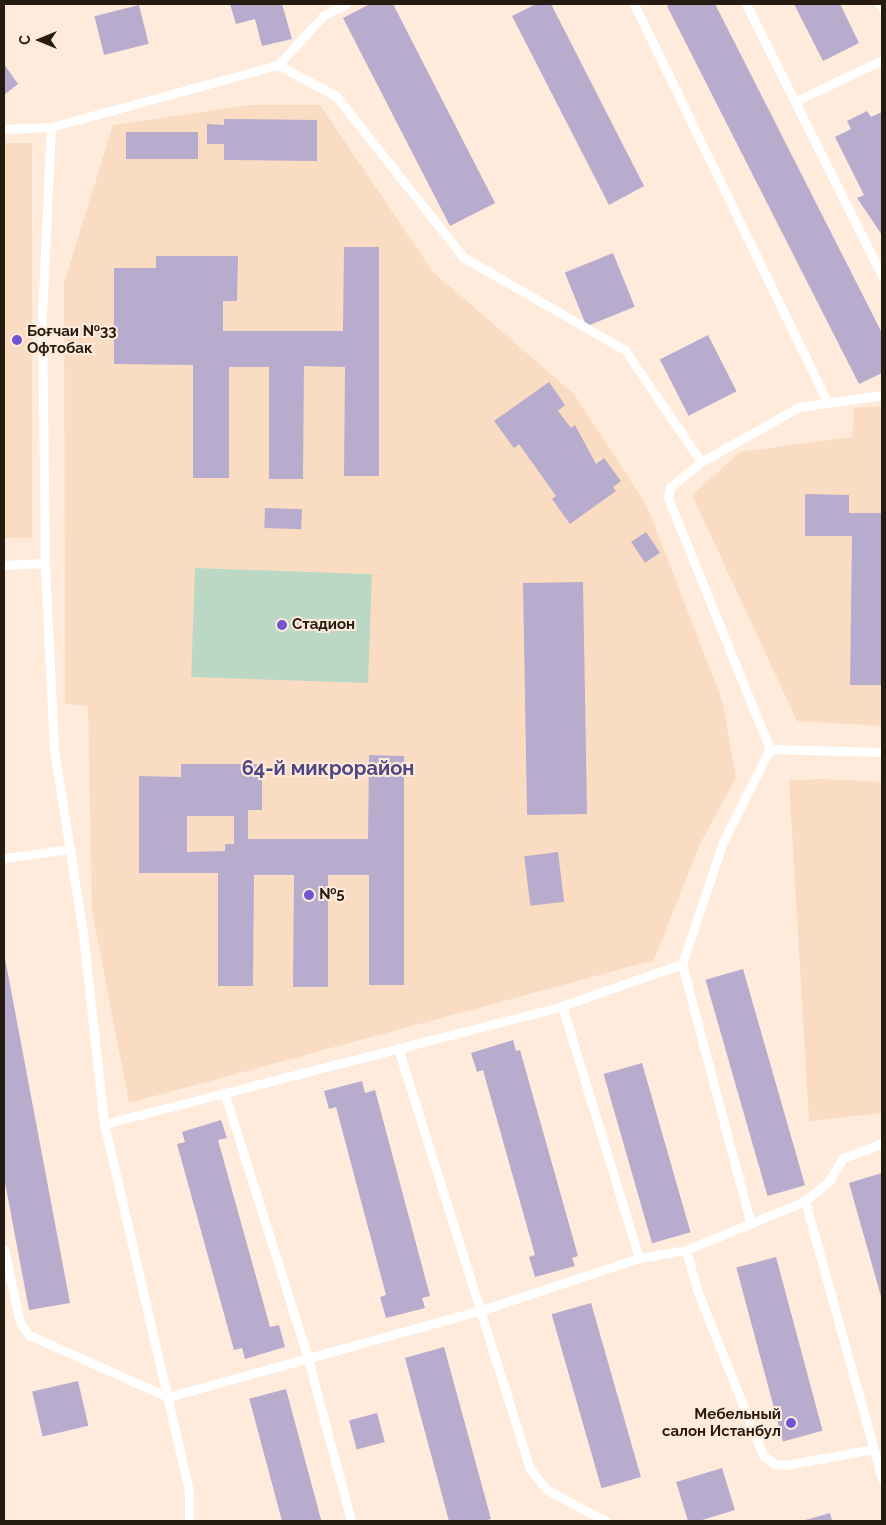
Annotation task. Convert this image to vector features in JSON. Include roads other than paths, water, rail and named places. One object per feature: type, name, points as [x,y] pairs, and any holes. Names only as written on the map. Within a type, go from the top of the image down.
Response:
[{"type":"lane","points":[[4,129],[50,127],[278,64],[324,14],[346,4]]},
{"type":"lane","points":[[634,4],[826,400]]},
{"type":"lane","points":[[746,4],[882,276]]},
{"type":"lane","points":[[880,4],[882,8]]},
{"type":"lane","points":[[796,101],[882,60]]},
{"type":"lane","points":[[278,64],[336,96],[463,257],[625,350],[701,462]]},
{"type":"lane","points":[[50,127],[42,316],[45,563],[54,750],[70,849],[104,1124],[190,1491],[189,1521]]},
{"type":"lane","points":[[750,1221],[682,964],[723,842],[770,749],[668,498],[670,487],[701,462],[799,407],[882,395]]},
{"type":"lane","points":[[4,565],[45,563]]},
{"type":"lane","points":[[770,749],[882,752]]},
{"type":"lane","points":[[4,858],[70,849]]},
{"type":"lane","points":[[104,1124],[225,1095],[562,1006],[682,964]]},
{"type":"lane","points":[[562,1006],[639,1258]]},
{"type":"lane","points":[[398,1048],[482,1310],[530,1470],[547,1490],[606,1521]]},
{"type":"lane","points":[[225,1095],[308,1359],[351,1521]]},
{"type":"lane","points":[[4,1249],[20,1323],[28,1335],[168,1397],[482,1310],[639,1258],[686,1250],[750,1221],[805,1201],[829,1181],[843,1158],[882,1143]]},
{"type":"lane","points":[[805,1201],[882,1478]]},
{"type":"lane","points":[[686,1250],[697,1290],[763,1455],[774,1464],[786,1465],[873,1449]]},
{"type":"place","name":"Боғчаи №33 Офтобак","points":[[17,340]]},
{"type":"place","name":"Стадион","points":[[282,625]]},
{"type":"place","name":"№5","points":[[309,895]]},
{"type":"place","name":"Мебельный салон Истанбул","points":[[791,1423]]},
{"type":"district","name":"64-й микрорайон","points":[[328,768]]}]
